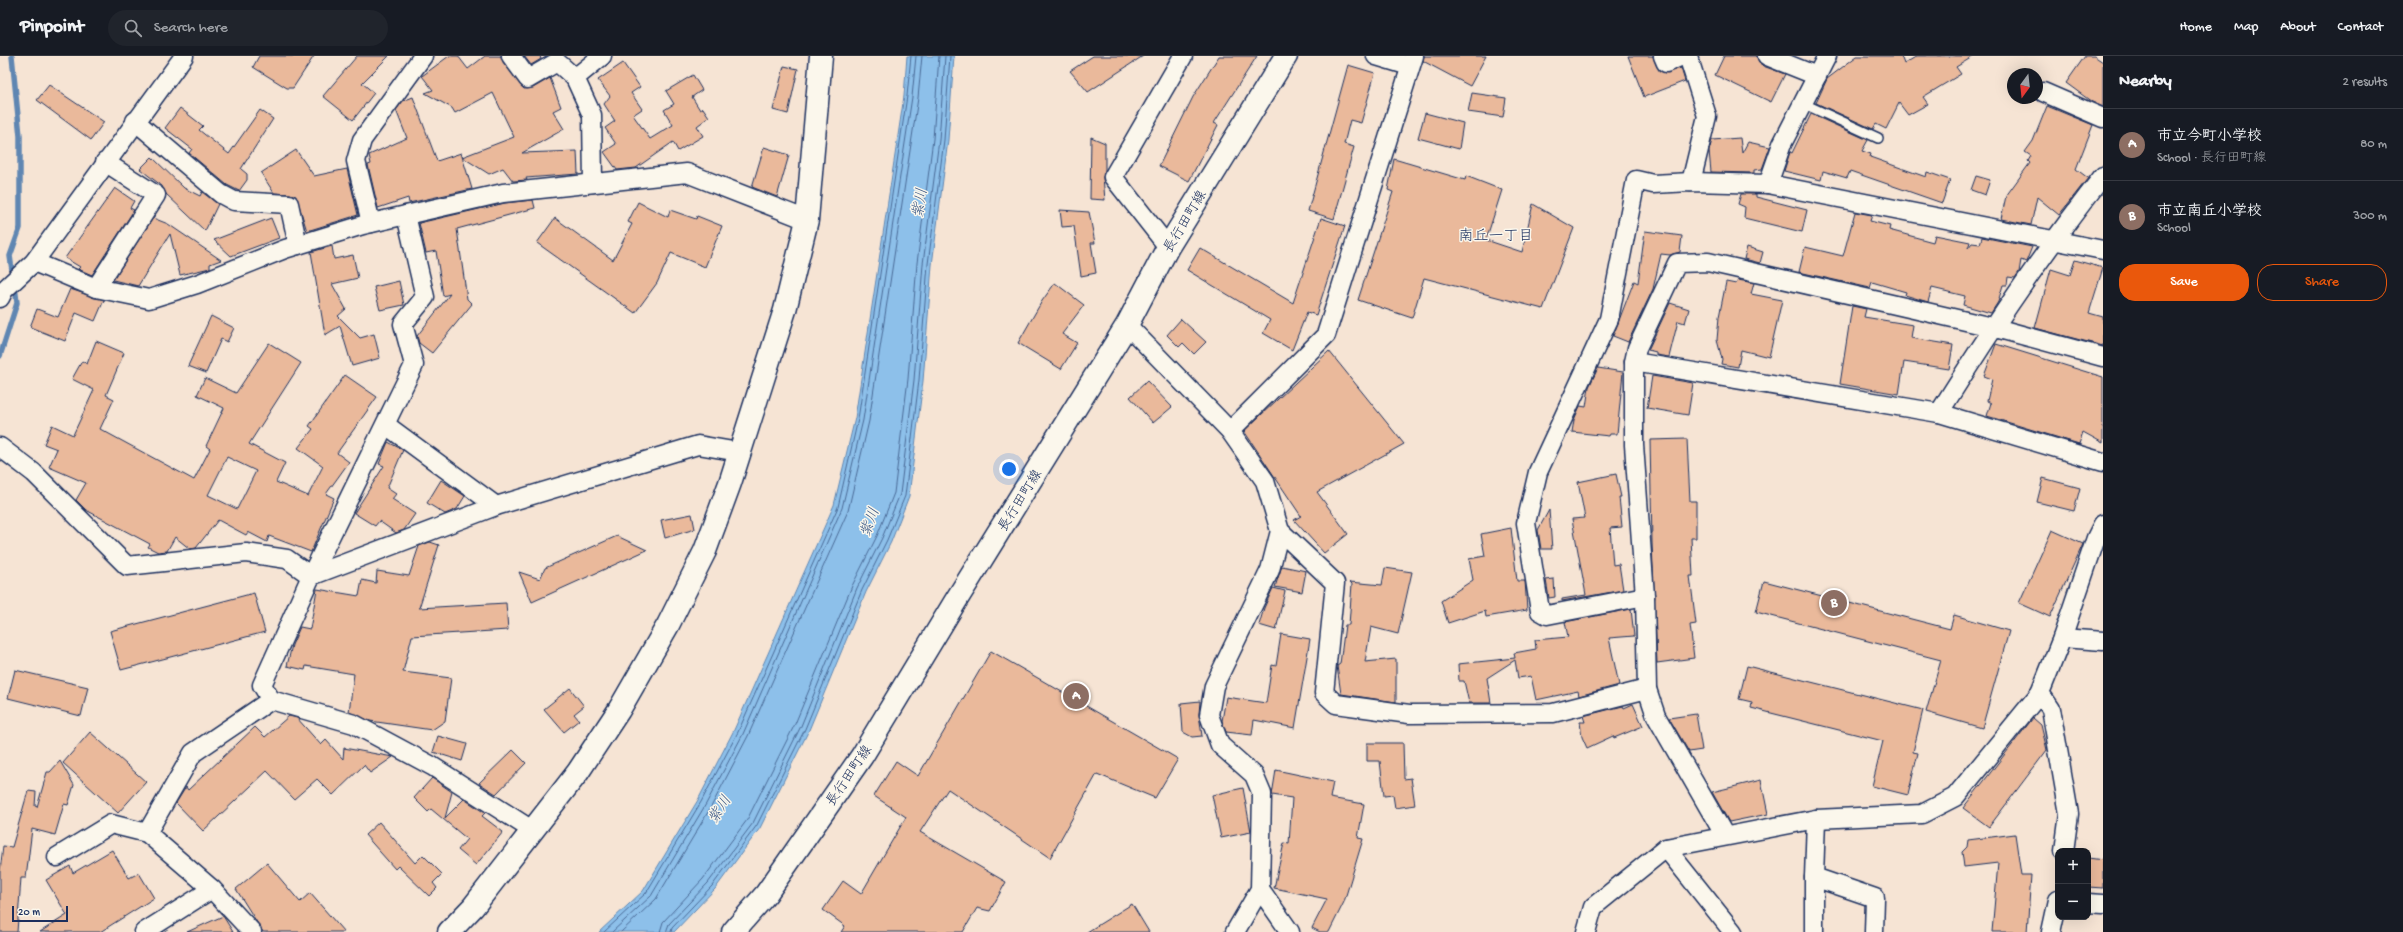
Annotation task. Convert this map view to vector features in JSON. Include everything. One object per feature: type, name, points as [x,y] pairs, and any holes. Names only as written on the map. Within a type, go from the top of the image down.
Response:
[{"type":"main road","points":[[449,932],[473,907],[578,772],[619,710],[668,625],[705,551],[785,310],[807,220],[822,56]]},
{"type":"main road","name":"長行田町線","points":[[733,932],[766,894],[862,756],[955,602],[1127,325],[1168,247],[1286,56]]},
{"type":"street","points":[[1,291],[34,262],[135,121],[184,56]]},
{"type":"street","points":[[370,223],[356,161],[362,140],[423,56]]},
{"type":"street","points":[[511,56],[528,79],[557,62],[574,78],[592,115],[593,183]]},
{"type":"street","points":[[574,78],[602,56]]},
{"type":"street","points":[[1168,247],[1114,177],[1184,56]]},
{"type":"street","points":[[1230,431],[1326,335],[1412,61],[1376,56]]},
{"type":"street","points":[[1663,56],[1666,63],[1682,56]]},
{"type":"street","points":[[1688,56],[1707,116],[1691,182]]},
{"type":"street","points":[[1767,56],[1817,76]]},
{"type":"street","points":[[1768,184],[1782,144],[1827,56]]},
{"type":"street","points":[[2043,92],[2103,118]]},
{"type":"street","points":[[135,121],[221,194],[234,201],[289,204],[298,245]]},
{"type":"street","points":[[96,288],[156,195],[106,162]]},
{"type":"street","points":[[34,262],[96,288],[149,299],[197,284],[298,245],[370,223],[504,193],[687,173],[807,220]]},
{"type":"street","points":[[1939,413],[1992,327],[2054,238],[2103,176]]},
{"type":"street","points":[[1645,596],[1547,615],[1540,611],[1526,523],[1538,472],[1609,319],[1636,180],[1653,184],[1691,182],[1768,184],[2054,238],[2103,250]]},
{"type":"street","points":[[406,215],[425,297],[403,324],[414,366],[311,576],[262,685],[271,700],[354,724],[432,766],[532,830]]},
{"type":"street","points":[[1725,836],[1656,716],[1647,689],[1645,596],[1634,445],[1634,362],[1637,348],[1677,262],[1708,262],[1992,327],[2103,357]]},
{"type":"street","points":[[1127,325],[1230,431],[1265,480],[1280,531],[1335,583],[1324,693],[1336,704],[1410,714],[1552,713],[1647,689]]},
{"type":"street","points":[[1634,362],[1939,413],[2103,462]]},
{"type":"street","points":[[386,425],[496,506]]},
{"type":"street","points":[[311,576],[496,506],[698,445],[739,452]]},
{"type":"street","points":[[0,447],[34,473],[127,566],[246,553],[287,559],[311,576]]},
{"type":"street","points":[[1586,932],[1593,907],[1666,848],[1816,819],[1922,814],[1955,797],[2040,693],[2062,638],[2102,528]]},
{"type":"street","points":[[1235,932],[1260,889],[1262,794],[1254,775],[1220,745],[1209,715],[1214,686],[1270,570],[1280,531]]},
{"type":"street","points":[[2062,638],[2103,641]]},
{"type":"street","points":[[2040,693],[2051,709],[2069,814],[2064,848]]},
{"type":"street","points":[[147,834],[193,753],[271,700]]},
{"type":"street","points":[[1814,932],[1816,819]]},
{"type":"street","points":[[57,857],[111,824],[147,834],[212,889],[252,932]]},
{"type":"street","points":[[1666,848],[1733,932]]},
{"type":"street","points":[[1814,877],[1875,898],[1874,932]]},
{"type":"street","points":[[144,932],[212,889]]},
{"type":"street","points":[[1260,889],[1290,932]]},
{"type":"street","points":[[2091,903],[2103,904]]},
{"type":"street","points":[[2051,932],[2055,914]]},
{"type":"lane","points":[[1802,103],[1878,138]]},
{"type":"water","name":"紫川","points":[[907,56],[954,56],[948,140],[932,265],[923,381],[909,496],[891,542],[866,592],[809,730],[760,828],[715,889],[674,932],[599,932],[643,891],[698,800],[734,730],[834,505],[855,418],[904,96]]},
{"type":"building","points":[[259,56],[314,56],[293,88],[287,88],[253,67]]},
{"type":"building","points":[[357,56],[389,56],[362,83],[374,93],[353,120],[323,96]]},
{"type":"building","points":[[449,56],[458,56],[468,69],[485,56],[501,56],[503,62],[524,89],[533,88],[550,78],[561,107],[553,111],[564,129],[522,153],[577,151],[578,174],[526,178],[527,180],[513,181],[503,168],[489,174],[462,157],[514,137],[493,93],[455,113],[452,108],[425,93],[433,90],[422,76]]},
{"type":"building","points":[[524,56],[540,56],[541,59],[531,65]]},
{"type":"building","points":[[1093,56],[1143,56],[1088,92],[1070,71]]},
{"type":"building","points":[[1219,56],[1257,56],[1214,123],[1218,125],[1189,181],[1159,166],[1193,97]]},
{"type":"building","points":[[1424,56],[1486,56],[1470,86],[1423,61]]},
{"type":"building","points":[[1628,56],[1653,56],[1657,67],[1664,73],[1681,68],[1685,81],[1644,97]]},
{"type":"building","points":[[1724,56],[1757,56],[1759,62],[1763,66],[1785,74],[1771,102],[1715,75]]},
{"type":"building","points":[[1857,56],[1901,56],[1904,64],[1917,56],[1974,56],[1956,67],[1961,74],[1923,97],[1928,104],[1908,115],[1899,103],[1886,129],[1876,124],[1873,129],[1816,103],[1827,79]]},
{"type":"building","points":[[2085,56],[2094,56],[2103,62],[2103,107],[2092,102],[2066,83]]},
{"type":"building","points":[[623,63],[640,87],[631,93],[642,109],[633,115],[650,139],[673,125],[664,110],[674,104],[666,91],[693,75],[702,90],[692,97],[700,110],[703,108],[709,117],[697,126],[703,136],[678,151],[673,142],[636,168],[617,170],[604,152],[616,144],[605,128],[615,121],[604,104],[610,96],[598,80]]},
{"type":"building","points":[[1348,65],[1375,73],[1361,123],[1350,120],[1344,144],[1354,147],[1334,219],[1308,211]]},
{"type":"building","points":[[784,66],[798,69],[788,114],[773,110]]},
{"type":"building","points":[[49,85],[104,122],[91,140],[37,100]]},
{"type":"building","points":[[1472,93],[1506,98],[1503,117],[1468,112]]},
{"type":"building","points":[[413,97],[437,161],[461,153],[472,189],[409,203],[408,198],[378,208],[368,165],[371,164],[369,155],[407,138],[396,110],[403,101]]},
{"type":"building","points":[[2047,106],[2093,125],[2076,169],[2088,178],[2059,215],[2037,197],[2031,225],[2001,219],[2006,196],[2030,163],[2028,161],[2031,156],[2025,152],[2033,141]]},
{"type":"building","points":[[180,108],[203,126],[199,130],[229,154],[260,110],[273,119],[241,169],[247,174],[247,180],[239,191],[227,185],[189,153],[192,149],[165,128]]},
{"type":"building","points":[[1425,113],[1463,123],[1459,149],[1418,138]]},
{"type":"building","points":[[1811,114],[1868,140],[1862,151],[1871,154],[1870,157],[1926,177],[1927,172],[1950,180],[1942,203],[1850,171],[1847,178],[1823,171],[1821,180],[1784,171],[1790,152],[1792,153]]},
{"type":"building","points":[[1091,137],[1105,143],[1105,170],[1103,177],[1105,200],[1090,199]]},
{"type":"building","points":[[1740,138],[1742,153],[1748,142],[1770,147],[1762,169],[1754,170],[1754,173],[1711,172],[1709,151],[1712,140]]},
{"type":"building","points":[[764,147],[789,155],[777,197],[752,187]]},
{"type":"building","points":[[296,150],[314,176],[347,169],[358,215],[307,231],[296,196],[274,193],[261,173]]},
{"type":"building","points":[[152,157],[184,188],[200,196],[202,192],[218,204],[205,231],[166,194],[162,186],[140,169]]},
{"type":"building","points":[[1394,159],[1465,180],[1466,176],[1502,190],[1486,240],[1522,252],[1533,204],[1574,228],[1543,309],[1424,278],[1412,318],[1358,300],[1393,192],[1388,190]]},
{"type":"building","points":[[1976,176],[1990,180],[1985,195],[1971,190]]},
{"type":"building","points":[[115,188],[134,201],[130,208],[134,210],[92,275],[78,269],[80,267],[65,258]]},
{"type":"building","points":[[1741,194],[1756,194],[1756,197],[1807,210],[1802,232],[1744,218],[1745,207],[1738,204]]},
{"type":"building","points":[[533,200],[535,208],[457,229],[467,299],[472,304],[432,353],[419,343],[417,336],[450,294],[443,296],[436,251],[426,253],[419,223],[505,203]]},
{"type":"building","points":[[638,202],[668,217],[670,210],[696,219],[697,216],[722,226],[705,267],[671,253],[657,283],[635,313],[537,243],[555,218],[613,260],[632,224],[628,222]]},
{"type":"building","points":[[1060,210],[1089,212],[1095,243],[1091,243],[1096,273],[1081,276],[1074,226],[1062,227]]},
{"type":"building","points":[[1855,212],[1872,215],[1870,221],[1890,226],[1889,230],[1933,242],[1935,235],[1970,242],[1968,248],[1972,243],[1980,244],[1982,237],[2032,247],[2026,262],[2021,260],[2019,272],[2015,278],[2008,277],[2007,285],[2003,285],[1998,302],[1991,313],[1963,305],[1965,296],[1932,288],[1928,302],[1905,295],[1906,292],[1872,282],[1870,288],[1799,272],[1805,247],[1843,256]]},
{"type":"building","points":[[153,218],[168,224],[221,260],[210,264],[210,268],[180,275],[170,234],[138,286],[113,280]]},
{"type":"building","points":[[271,218],[279,238],[231,256],[214,240]]},
{"type":"building","points":[[1321,218],[1345,226],[1316,315],[1307,312],[1292,350],[1263,333],[1270,320],[1187,270],[1200,248],[1293,303]]},
{"type":"building","points":[[1645,231],[1682,236],[1680,252],[1670,255],[1661,254],[1653,289],[1628,342],[1613,336],[1634,281],[1638,283]]},
{"type":"building","points":[[332,246],[334,259],[353,255],[358,278],[332,284],[346,309],[338,316],[360,338],[374,334],[380,358],[352,366],[340,326],[325,335],[311,252]]},
{"type":"building","points":[[1747,247],[1763,252],[1760,263],[1744,259]]},
{"type":"building","points":[[2075,260],[2103,268],[2089,313],[2103,317],[2103,346],[2035,328],[2051,269],[2070,275]]},
{"type":"building","points":[[1738,280],[1754,283],[1751,294],[1782,300],[1769,357],[1741,350],[1738,367],[1721,364],[1722,359],[1717,340],[1719,317],[1726,282],[1736,284]]},
{"type":"building","points":[[399,281],[404,305],[380,310],[374,287]]},
{"type":"building","points":[[1055,283],[1084,305],[1062,334],[1077,343],[1061,369],[1018,343],[1042,301]]},
{"type":"building","points":[[70,289],[104,300],[95,321],[76,313],[65,341],[30,327],[37,309],[58,317]]},
{"type":"building","points":[[1670,303],[1689,309],[1685,323],[1678,321],[1669,357],[1656,355],[1656,352],[1648,350]]},
{"type":"building","points":[[1852,306],[1866,309],[1864,317],[1913,325],[1911,338],[1953,345],[1949,369],[1904,362],[1899,394],[1840,384]]},
{"type":"building","points":[[211,316],[234,328],[227,342],[221,339],[206,373],[188,366]]},
{"type":"building","points":[[1181,319],[1206,342],[1194,354],[1183,343],[1179,347],[1167,335]]},
{"type":"building","points":[[96,341],[124,353],[106,395],[114,399],[100,429],[194,480],[210,449],[206,446],[224,408],[197,395],[205,378],[236,393],[269,343],[301,363],[249,444],[285,463],[276,482],[308,496],[323,466],[298,448],[313,429],[309,426],[345,375],[377,397],[337,453],[349,462],[326,494],[334,498],[311,552],[269,536],[267,542],[248,532],[246,535],[218,520],[196,548],[190,549],[175,537],[167,551],[158,552],[148,547],[150,544],[86,510],[76,500],[86,483],[49,467],[57,449],[44,444],[52,425],[73,435],[94,390],[72,379],[82,361],[87,364]],"holes":[[[227,457],[256,471],[237,509],[208,495]]]},
{"type":"building","points":[[1996,344],[2103,377],[2103,443],[2083,432],[2079,444],[1987,416],[1991,403],[1987,401],[1992,379],[1984,376]]},
{"type":"building","points":[[1329,351],[1404,444],[1317,492],[1348,534],[1324,553],[1294,520],[1301,516],[1244,431]]},
{"type":"building","points":[[1598,368],[1623,372],[1617,434],[1610,434],[1609,436],[1572,432],[1574,420],[1580,406],[1586,407],[1589,387]]},
{"type":"building","points":[[1652,376],[1693,383],[1688,415],[1647,408]]},
{"type":"building","points":[[1147,381],[1172,407],[1153,423],[1130,397]]},
{"type":"building","points":[[1687,439],[1690,501],[1696,501],[1696,538],[1691,538],[1693,576],[1690,576],[1696,624],[1690,625],[1694,658],[1657,663],[1652,543],[1650,440]]},
{"type":"building","points":[[388,442],[403,450],[387,488],[396,494],[392,499],[415,514],[404,530],[396,533],[379,521],[375,526],[354,513],[384,466],[379,464]]},
{"type":"building","points":[[1616,474],[1621,497],[1619,497],[1622,527],[1610,528],[1613,565],[1619,564],[1623,590],[1562,601],[1562,599],[1586,595],[1572,519],[1585,518],[1578,482]]},
{"type":"building","points":[[2043,478],[2080,488],[2074,511],[2037,502]]},
{"type":"building","points":[[441,480],[465,496],[457,509],[445,514],[427,503]]},
{"type":"building","points":[[1549,510],[1552,549],[1541,549],[1538,530]]},
{"type":"building","points":[[692,514],[695,529],[665,538],[661,520]]},
{"type":"building","points":[[1511,528],[1517,581],[1525,581],[1527,610],[1486,617],[1485,611],[1448,623],[1441,601],[1473,580],[1469,559],[1485,556],[1481,534]]},
{"type":"building","points":[[2052,530],[2083,544],[2050,617],[2019,603]]},
{"type":"building","points":[[617,536],[647,550],[532,602],[519,572],[540,579],[545,568]]},
{"type":"building","points":[[430,542],[439,545],[419,608],[506,603],[508,630],[412,636],[403,672],[451,678],[445,721],[432,730],[370,721],[349,712],[354,674],[306,666],[305,670],[287,666],[292,645],[300,627],[310,629],[317,589],[359,596],[362,580],[376,583],[377,571],[409,576],[419,546]]},
{"type":"building","points":[[1282,566],[1306,571],[1302,592],[1275,587]]},
{"type":"building","points":[[1385,568],[1412,572],[1398,634],[1371,627],[1365,662],[1396,659],[1396,702],[1341,694],[1337,666],[1340,664],[1345,625],[1349,625],[1352,584],[1350,582],[1382,585]]},
{"type":"building","points":[[1554,579],[1555,597],[1549,598],[1546,580]]},
{"type":"building","points":[[1764,581],[1950,629],[1954,615],[2009,631],[1982,728],[1926,712],[1941,660],[1756,612]]},
{"type":"building","points":[[1273,588],[1285,591],[1276,630],[1259,625],[1264,608]]},
{"type":"building","points":[[254,593],[265,632],[121,670],[110,631]]},
{"type":"building","points":[[1631,609],[1634,636],[1609,638],[1619,685],[1579,696],[1578,691],[1536,700],[1531,676],[1518,678],[1515,660],[1487,678],[1491,703],[1469,703],[1464,681],[1459,681],[1458,664],[1515,658],[1514,653],[1536,649],[1535,640],[1568,637],[1565,622]]},
{"type":"building","points":[[1281,634],[1310,639],[1295,728],[1254,720],[1252,735],[1226,732],[1222,721],[1226,697],[1266,703],[1272,665],[1276,666]]},
{"type":"building","points":[[991,651],[1178,759],[1155,798],[1097,774],[1050,858],[948,789],[920,832],[1006,882],[990,911],[977,908],[963,932],[841,932],[845,926],[823,910],[843,881],[861,894],[906,817],[874,796],[896,761],[918,776]]},
{"type":"building","points":[[1747,666],[1923,710],[1913,752],[1918,753],[1908,795],[1872,786],[1883,741],[1751,708],[1752,702],[1739,699]]},
{"type":"building","points":[[15,670],[88,687],[81,716],[8,698]]},
{"type":"building","points":[[570,688],[584,706],[574,714],[579,720],[564,732],[544,709]]},
{"type":"building","points":[[1200,701],[1199,714],[1202,736],[1192,737],[1183,732],[1181,703]]},
{"type":"building","points":[[1633,704],[1643,726],[1614,738],[1613,736],[1587,748],[1582,737],[1580,722],[1585,722],[1583,716],[1623,706],[1624,708]]},
{"type":"building","points":[[1696,714],[1702,750],[1689,752],[1669,718]]},
{"type":"building","points":[[289,716],[297,718],[321,745],[326,740],[343,759],[344,748],[393,757],[370,773],[364,765],[333,795],[317,779],[294,799],[267,771],[203,831],[176,803],[186,787],[188,790],[255,727],[265,737]]},
{"type":"building","points":[[2033,718],[2041,725],[2047,750],[1989,827],[1963,808]]},
{"type":"building","points":[[90,732],[146,782],[118,813],[63,763]]},
{"type":"building","points":[[438,736],[467,744],[462,761],[433,752]]},
{"type":"building","points":[[1367,743],[1403,743],[1404,779],[1411,778],[1415,805],[1395,808],[1393,795],[1384,796],[1380,761],[1367,761]]},
{"type":"building","points":[[513,750],[526,763],[496,794],[479,783]]},
{"type":"building","points":[[60,761],[74,785],[68,805],[64,804],[55,835],[32,829],[26,878],[21,878],[17,932],[0,932],[0,871],[3,846],[12,847],[28,791],[36,792],[35,806],[37,807],[47,772],[50,772]]},
{"type":"building","points":[[1276,770],[1333,782],[1330,798],[1364,804],[1358,838],[1363,839],[1344,902],[1329,932],[1320,932],[1312,928],[1327,899],[1274,888],[1284,843],[1289,844],[1292,798],[1272,795]]},
{"type":"building","points":[[432,778],[452,792],[445,818],[464,799],[485,813],[482,816],[503,832],[476,865],[458,850],[467,839],[431,809],[428,812],[414,798]]},
{"type":"building","points":[[1761,780],[1768,814],[1729,822],[1712,792]]},
{"type":"building","points":[[1243,788],[1251,832],[1221,838],[1212,795]]},
{"type":"building","points":[[379,822],[415,863],[423,855],[442,874],[433,883],[437,888],[429,896],[398,866],[395,869],[365,835]]},
{"type":"building","points":[[2015,834],[2021,875],[2031,875],[2027,932],[1992,932],[1998,863],[1964,867],[1962,852],[1967,847],[1968,840]]},
{"type":"building","points":[[112,850],[129,878],[139,873],[154,898],[100,932],[40,932],[67,915],[46,880],[70,866],[73,873]]},
{"type":"building","points":[[2091,858],[2103,860],[2103,888],[2091,887]]},
{"type":"building","points":[[267,863],[300,902],[310,893],[344,932],[263,932],[236,889]]},
{"type":"building","points":[[1132,904],[1149,932],[1087,932]]},
{"type":"building","points":[[223,916],[233,932],[187,932]]},
{"type":"waterway","points":[[12,56],[20,136],[20,228],[10,256],[13,277]]},
{"type":"waterway","points":[[0,356],[17,303],[15,286]]},
{"type":"place","name":"市立南丘小学校","points":[[1834,603]]},
{"type":"place","name":"市立今町小学校","points":[[1076,696]]},
{"type":"district","name":"南丘一丁目","points":[[1496,235]]}]
